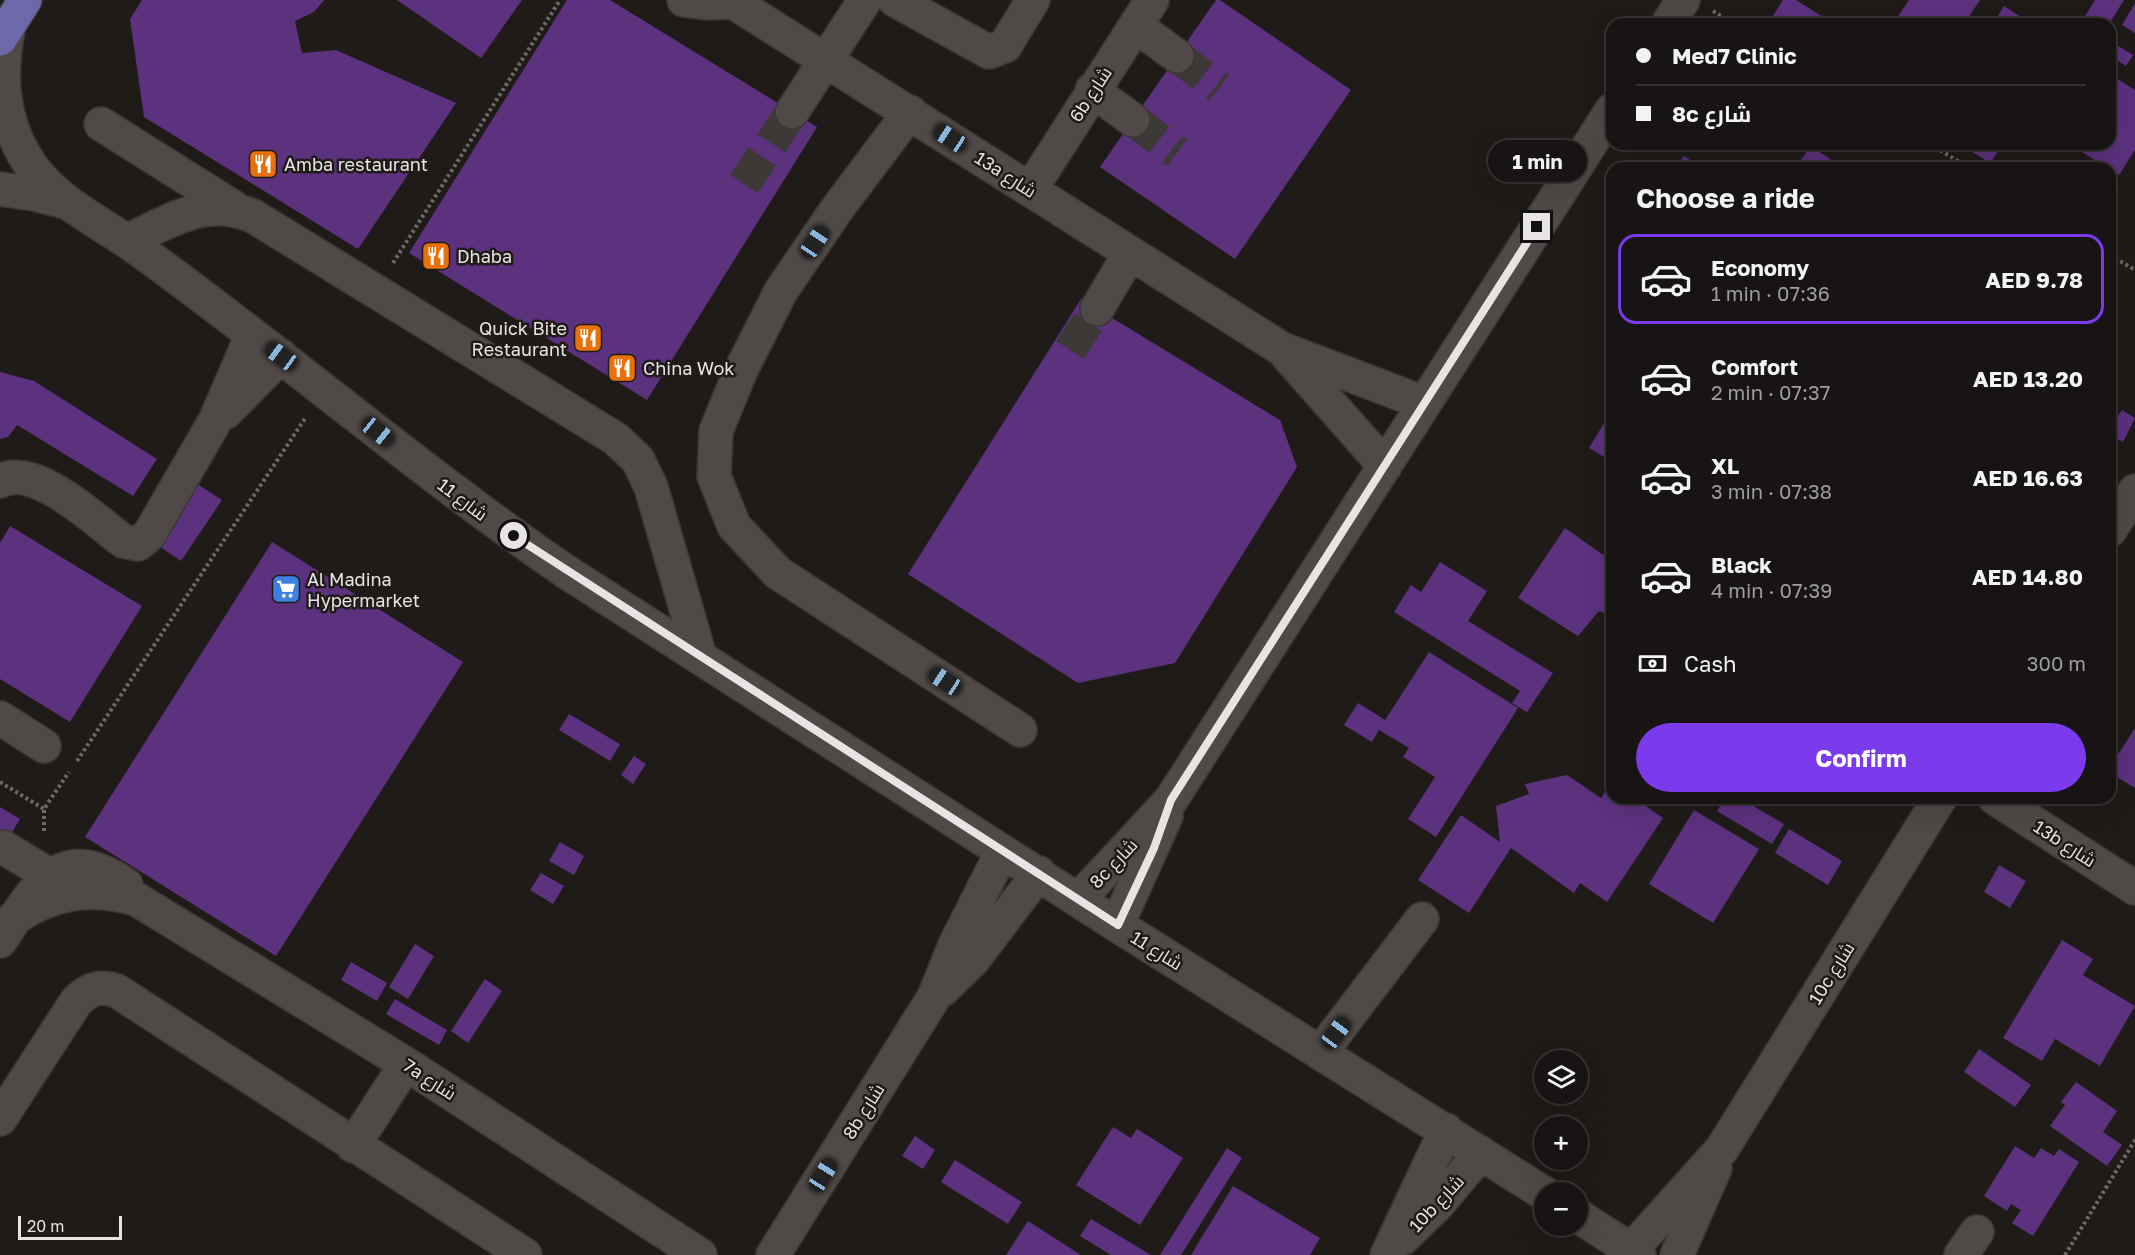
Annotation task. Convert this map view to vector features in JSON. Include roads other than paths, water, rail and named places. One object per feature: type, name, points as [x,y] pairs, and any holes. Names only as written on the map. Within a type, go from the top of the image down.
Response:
[{"type":"street","points":[[684,0],[707,3],[731,1]]},
{"type":"street","points":[[792,112],[865,0]]},
{"type":"street","points":[[895,0],[989,52],[1005,46],[1034,0]]},
{"type":"street","points":[[1672,18],[1683,0]]},
{"type":"street","name":"13a شارع","points":[[731,1],[1282,349],[1424,403]]},
{"type":"street","points":[[1144,13],[1177,56]]},
{"type":"street","name":"6b شارع","points":[[1030,190],[1092,90],[1144,13]]},
{"type":"street","name":"شارع 11","points":[[11,21],[2,57],[2,91],[9,123],[23,153],[42,180],[67,203],[128,241],[325,389],[480,512],[565,571],[1002,852],[1534,1187]]},
{"type":"street","points":[[1092,90],[1133,120]]},
{"type":"street","points":[[910,112],[837,209],[781,291],[741,370],[716,431],[714,476],[734,526],[778,573],[1020,730]]},
{"type":"street","name":"8c شارع","points":[[1079,899],[1171,800],[1606,119]]},
{"type":"street","points":[[101,124],[237,210],[253,216],[628,448],[638,460],[651,487],[700,657]]},
{"type":"street","name":"شارع 11","points":[[0,189],[34,194],[67,203]]},
{"type":"street","points":[[128,241],[204,208],[237,210]]},
{"type":"street","points":[[1096,309],[1130,253]]},
{"type":"street","points":[[0,481],[23,478],[40,481],[123,541],[138,544],[149,535],[215,421],[252,334]]},
{"type":"street","name":"13a شارع","points":[[1282,349],[1385,466]]},
{"type":"street","points":[[215,421],[243,397],[281,356]]},
{"type":"street","points":[[2116,521],[2135,491]]},
{"type":"street","points":[[0,718],[44,746]]},
{"type":"street","name":"8c شارع","points":[[1118,925],[1154,848],[1171,800]]},
{"type":"street","name":"10c شارع","points":[[1635,1252],[1722,1149],[1936,804]]},
{"type":"street","name":"13b شارع","points":[[2004,804],[2135,888]]},
{"type":"street","points":[[3,847],[56,872]]},
{"type":"street","name":"8b شارع","points":[[773,1255],[934,997],[955,945],[1002,852]]},
{"type":"street","name":"7a شارع","points":[[4,933],[37,885],[56,872],[86,868],[103,872],[120,881],[156,909]]},
{"type":"street","name":"8b شارع","points":[[934,997],[973,960],[1038,873]]},
{"type":"street","name":"7a شارع","points":[[4,933],[51,898],[93,891],[136,899],[156,909],[406,1064],[700,1255]]},
{"type":"street","points":[[1322,1052],[1422,919]]},
{"type":"street","points":[[0,1119],[76,1002],[84,994],[106,987],[117,991],[353,1146],[525,1255]]},
{"type":"street","points":[[353,1146],[406,1064]]},
{"type":"street","name":"10b شارع","points":[[1388,1254],[1446,1130]]},
{"type":"street","name":"10c شارع","points":[[1677,1255],[1722,1149]]},
{"type":"street","name":"10b شارع","points":[[1388,1254],[1438,1204],[1481,1153]]},
{"type":"street","points":[[1588,1222],[1635,1252]]},
{"type":"tunnel","points":[[1177,56],[1219,88]]},
{"type":"tunnel","points":[[744,184],[792,112]]},
{"type":"tunnel","points":[[1133,120],[1177,153]]},
{"type":"tunnel","points":[[1070,350],[1097,309]]},
{"type":"place","name":"Amba restaurant","points":[[263,164]]},
{"type":"place","name":"Dhaba","points":[[436,256]]},
{"type":"place","name":"Quick Bite Restaurant","points":[[588,338]]},
{"type":"place","name":"China Wok","points":[[622,368]]},
{"type":"place","name":"Al Madina Hypermarket","points":[[286,589]]}]
